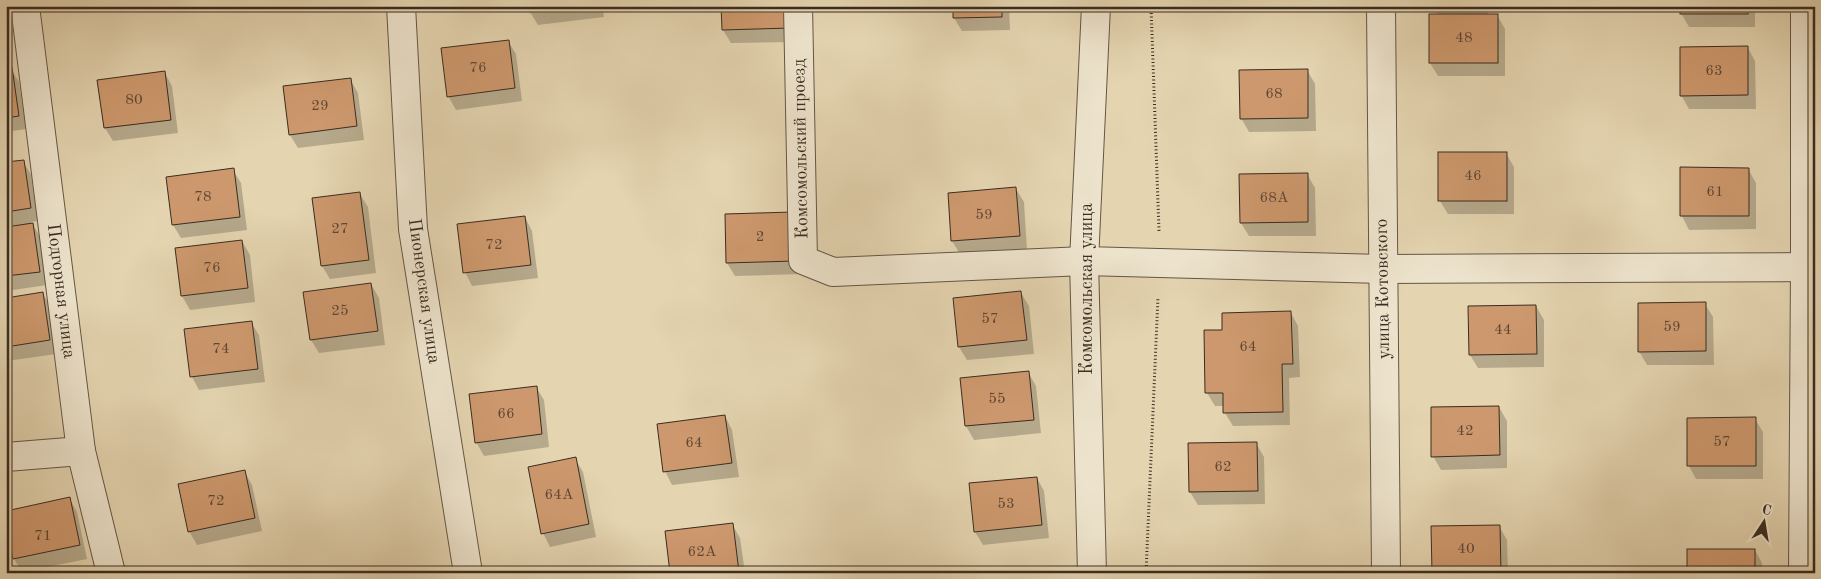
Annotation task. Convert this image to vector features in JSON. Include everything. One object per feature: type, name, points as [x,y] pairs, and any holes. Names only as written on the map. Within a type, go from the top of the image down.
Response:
[{"type":"street","name":"Подгорная улица","points":[[25,6],[81,451],[111,573]]},
{"type":"street","name":"Пионерская улица","points":[[401,6],[413,229],[468,573]]},
{"type":"street","name":"Комсомольский проезд","points":[[798,6],[803,260],[833,272],[1084,261]]},
{"type":"street","name":"Комсомольская улица","points":[[1092,573],[1084,261],[1096,6]]},
{"type":"street","name":"улица Котовского","points":[[1381,6],[1386,573]]},
{"type":"street","points":[[1803,573],[1810,267],[1805,6]]},
{"type":"street","points":[[1084,261],[1383,269],[1810,267]]},
{"type":"street","points":[[6,457],[81,451]]},
{"type":"building","points":[[528,6],[574,6],[529,12]]},
{"type":"building","points":[[721,6],[790,6],[790,28],[722,30]]},
{"type":"building","points":[[953,6],[1002,6],[1002,17],[953,18]]},
{"type":"building","points":[[1680,6],[1748,6],[1748,14],[1680,14]]},
{"type":"building","points":[[1429,14],[1498,14],[1498,63],[1429,63]]},
{"type":"building","points":[[509,40],[515,88],[447,97],[441,48]]},
{"type":"building","points":[[1748,46],[1748,95],[1680,96],[1680,47]]},
{"type":"building","points":[[12,67],[19,116],[6,118],[6,68]]},
{"type":"building","points":[[1308,69],[1308,118],[1240,119],[1239,70]]},
{"type":"building","points":[[165,71],[171,120],[104,128],[97,80]]},
{"type":"building","points":[[351,78],[357,126],[289,135],[283,86]]},
{"type":"building","points":[[1438,152],[1507,152],[1507,201],[1438,201]]},
{"type":"building","points":[[24,160],[31,208],[6,212],[6,162]]},
{"type":"building","points":[[1680,167],[1749,168],[1749,216],[1680,216]]},
{"type":"building","points":[[234,168],[240,217],[172,225],[166,177]]},
{"type":"building","points":[[1308,173],[1308,222],[1240,223],[1239,174]]},
{"type":"building","points":[[1016,187],[1020,236],[951,241],[948,193]]},
{"type":"building","points":[[360,192],[369,260],[321,266],[312,198]]},
{"type":"building","points":[[793,212],[795,261],[726,263],[725,214]]},
{"type":"building","points":[[525,216],[531,265],[463,273],[457,224]]},
{"type":"building","points":[[33,223],[40,272],[6,276],[6,227]]},
{"type":"building","points":[[242,240],[248,288],[181,296],[175,248]]},
{"type":"building","points":[[371,283],[378,331],[310,340],[303,292]]},
{"type":"building","points":[[1021,291],[1027,340],[958,347],[953,298]]},
{"type":"building","points":[[43,292],[50,340],[6,347],[6,298]]},
{"type":"building","points":[[1706,302],[1706,351],[1638,352],[1638,303]]},
{"type":"building","points":[[1536,305],[1537,354],[1469,355],[1468,306]]},
{"type":"building","points":[[1291,311],[1293,364],[1282,364],[1283,412],[1223,413],[1223,393],[1205,393],[1204,330],[1222,330],[1222,313]]},
{"type":"building","points":[[252,321],[258,369],[190,377],[184,329]]},
{"type":"building","points":[[1029,371],[1034,420],[965,426],[960,378]]},
{"type":"building","points":[[537,386],[542,434],[475,443],[469,394]]},
{"type":"building","points":[[1499,406],[1500,455],[1431,457],[1431,407]]},
{"type":"building","points":[[725,415],[732,463],[663,472],[657,424]]},
{"type":"building","points":[[1756,417],[1756,466],[1687,466],[1687,418]]},
{"type":"building","points":[[1257,442],[1258,491],[1189,492],[1188,443]]},
{"type":"building","points":[[576,457],[589,524],[541,534],[528,467]]},
{"type":"building","points":[[245,470],[255,518],[188,532],[178,484]]},
{"type":"building","points":[[1037,477],[1042,525],[974,532],[969,483]]},
{"type":"building","points":[[70,497],[80,545],[13,559],[6,527],[6,511]]},
{"type":"building","points":[[733,523],[739,572],[670,573],[665,531]]},
{"type":"building","points":[[1500,525],[1501,573],[1432,573],[1431,526]]},
{"type":"building","points":[[1687,549],[1755,549],[1755,573],[1687,573]]}]
